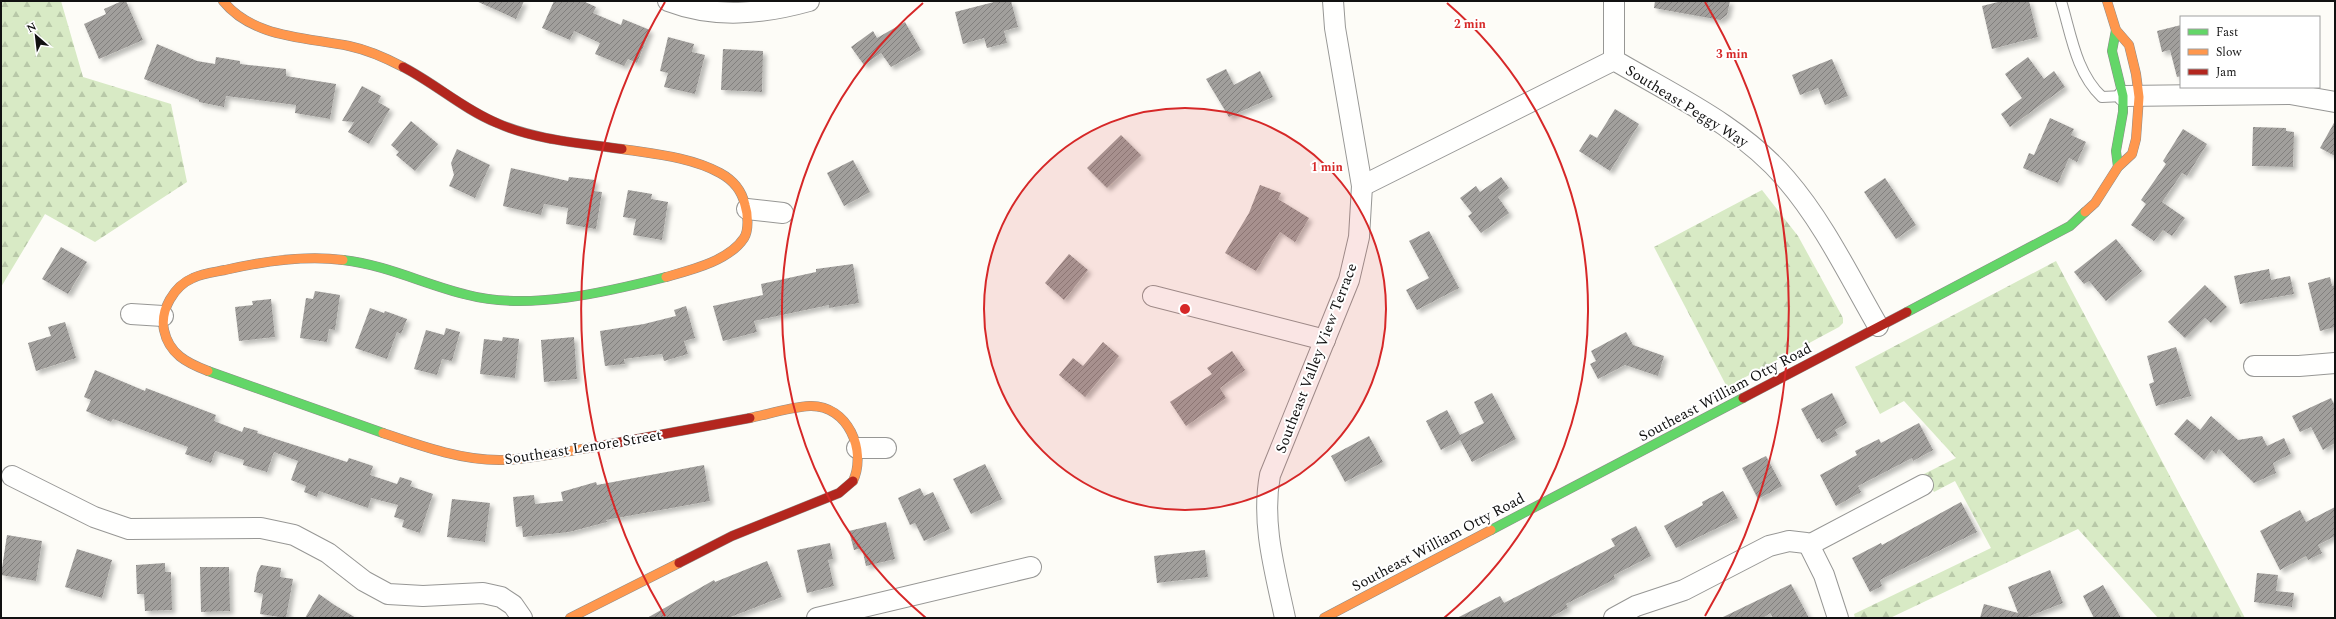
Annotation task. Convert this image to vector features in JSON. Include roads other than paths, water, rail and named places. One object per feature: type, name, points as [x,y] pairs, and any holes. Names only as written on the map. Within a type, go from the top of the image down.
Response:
[{"type":"street","points":[[132,314],[163,316],[177,291],[193,278],[238,267],[294,259],[351,260],[378,265],[447,289],[490,300],[529,300],[578,294],[693,270],[721,258],[735,248],[744,238],[747,209],[733,182],[724,174],[705,166],[621,148],[566,141],[492,123],[470,111],[408,68],[396,62],[363,48],[300,38],[248,23],[228,11],[223,1]]},
{"type":"street","points":[[668,1],[707,13],[740,13],[777,10],[809,1]]},
{"type":"street","name":"Southeast Valley View Terrace","points":[[1285,618],[1268,535],[1267,493],[1270,475],[1349,280],[1355,259],[1362,216],[1362,186],[1335,28],[1333,1]]},
{"type":"street","points":[[1614,1],[1614,60]]},
{"type":"street","name":"Southeast William Otty Road","points":[[1324,618],[1878,326],[2048,240],[2070,226],[2095,203],[2118,167],[2132,154],[2136,139],[2131,96],[2129,45],[2116,30],[2107,1]]},
{"type":"street","name":"Southeast William Otty Road","points":[[2116,30],[2112,50],[2131,96],[2123,112],[2116,151],[2118,167]]},
{"type":"street","name":"Southeast Peggy Way","points":[[1362,186],[1614,60],[1729,129],[1762,155],[1781,174],[1823,229],[1878,326]]},
{"type":"street","points":[[2131,96],[2282,94],[2334,97]]},
{"type":"street","points":[[747,209],[783,212]]},
{"type":"street","points":[[1153,296],[1325,340]]},
{"type":"street","name":"Southeast Lenore Street","points":[[163,316],[164,330],[171,348],[181,359],[253,389],[452,454],[498,461],[603,447],[811,406],[822,408],[841,417],[852,430],[857,448],[853,480],[840,493],[732,536],[570,618]]},
{"type":"street","points":[[2254,366],[2299,366],[2335,362]]},
{"type":"street","points":[[857,448],[886,448]]},
{"type":"street","points":[[12,476],[94,517],[129,529],[261,528],[287,534],[328,553],[364,581],[388,594],[423,596],[483,593],[501,597],[513,605],[522,618]]},
{"type":"street","points":[[1810,545],[1923,485]]},
{"type":"street","points":[[1614,618],[1636,606],[1684,590],[1769,546],[1789,541],[1806,543],[1810,545],[1824,575],[1838,618]]},
{"type":"street","points":[[817,618],[1031,567]]},
{"type":"lane","points":[[2061,1],[2082,72],[2090,86],[2102,97],[2131,96]]}]
